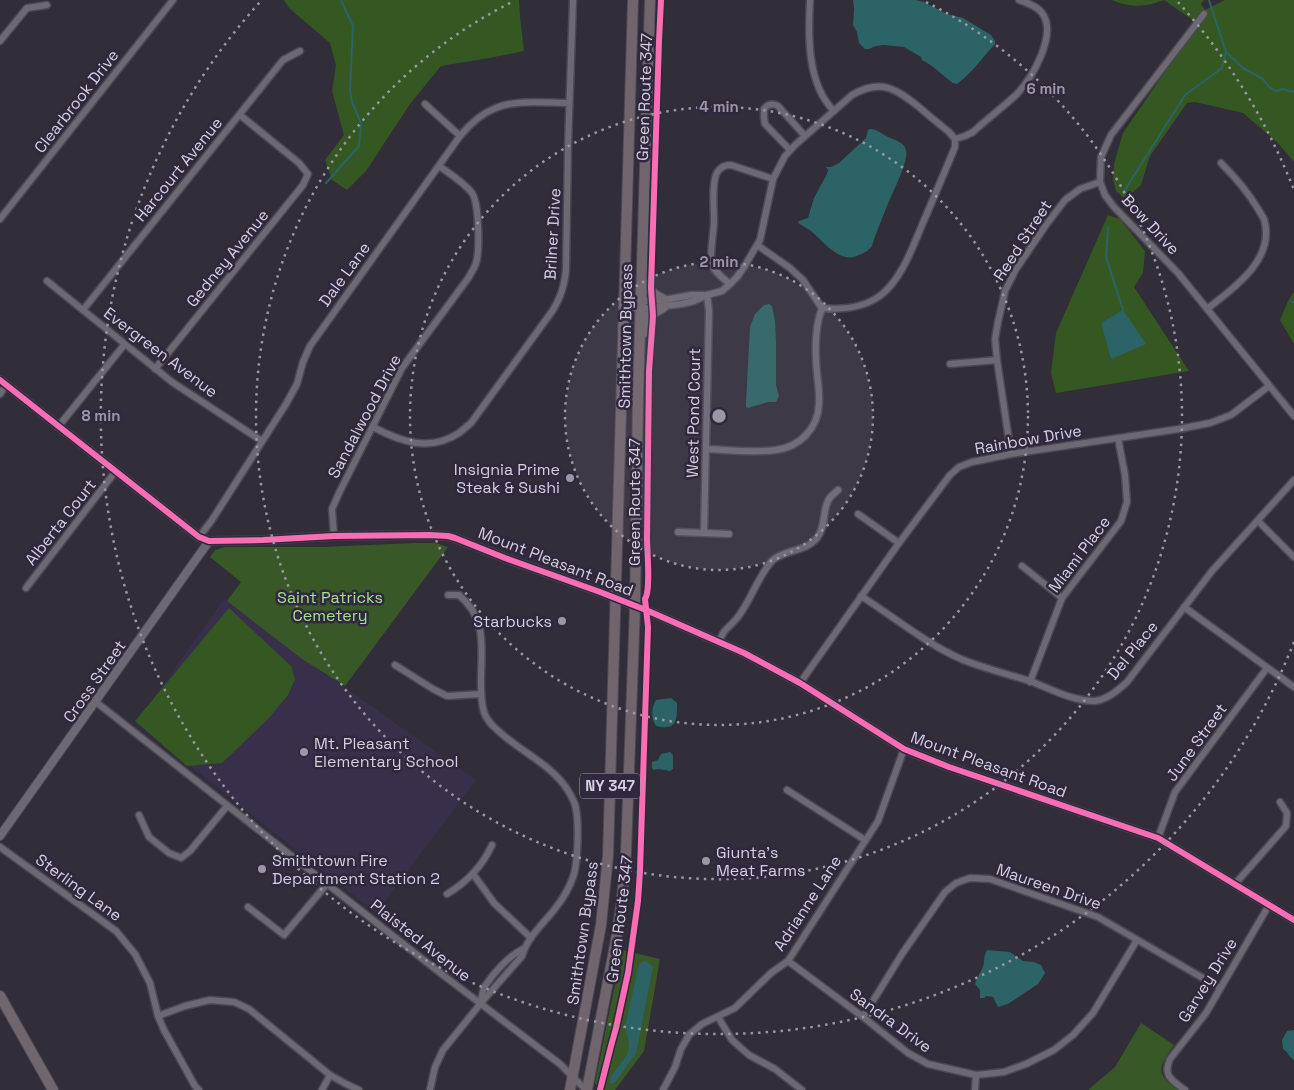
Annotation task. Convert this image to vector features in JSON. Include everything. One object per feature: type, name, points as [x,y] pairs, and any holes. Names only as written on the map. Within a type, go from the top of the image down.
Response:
[{"type":"highway","name":"Smithtown Bypass","points":[[570,1090],[598,948],[606,880],[633,0]]},
{"type":"highway","name":"Smithtown Bypass","points":[[586,1090],[616,940],[625,876],[628,829],[650,0]]},
{"type":"highway","points":[[640,345],[650,315],[663,303],[652,294],[642,279]]},
{"type":"main road","points":[[0,996],[53,1089]]},
{"type":"street","name":"Clearbrook Drive","points":[[0,219],[173,0]]},
{"type":"street","name":"Brilner Drive","points":[[373,427],[392,437],[411,443],[429,443],[445,440],[459,433],[471,423],[559,299],[564,286],[566,270],[573,0]]},
{"type":"street","points":[[810,0],[809,34],[816,84],[827,104],[834,111]]},
{"type":"street","points":[[955,139],[973,132],[1017,93],[1037,64],[1046,40],[1047,22],[1039,9],[1019,0]]},
{"type":"street","points":[[0,41],[27,8],[47,5]]},
{"type":"street","points":[[1100,182],[1101,157],[1111,134],[1204,14]]},
{"type":"street","name":"Harcourt Avenue","points":[[83,310],[283,60],[300,51]]},
{"type":"street","points":[[624,305],[663,303],[722,291],[737,278],[760,240],[773,179],[785,156],[852,95],[870,87],[890,88],[901,93],[950,132],[955,139],[955,147],[905,265],[887,289],[882,295],[864,305],[834,309],[822,308]]},
{"type":"street","name":"Dale Lane","points":[[199,537],[212,520],[297,384],[310,346],[460,136],[470,125],[497,107],[520,103],[570,103]]},
{"type":"street","points":[[425,104],[460,136]]},
{"type":"street","points":[[790,150],[765,124],[764,108],[766,106],[772,104],[778,106],[805,136]]},
{"type":"street","name":"Gedney Avenue","points":[[155,368],[303,186],[308,174],[299,163],[240,115]]},
{"type":"street","points":[[1207,309],[1233,289],[1253,269],[1262,251],[1266,234],[1263,218],[1252,200],[1222,163]]},
{"type":"street","points":[[730,284],[712,265],[711,257],[715,179],[717,172],[726,165],[731,165],[773,179]]},
{"type":"street","name":"Sandalwood Drive","points":[[334,536],[332,509],[338,493],[402,368],[469,277],[476,262],[478,245],[477,208],[473,194],[460,181],[439,166]]},
{"type":"street","name":"Bow Drive","points":[[1100,182],[1105,195],[1114,207],[1178,272],[1294,416]]},
{"type":"street","name":"Reed Street","points":[[1011,454],[996,360],[998,322],[1005,291],[1016,269],[1064,200],[1080,189],[1100,182]]},
{"type":"street","points":[[757,245],[790,268],[803,280],[822,308]]},
{"type":"street","name":"Evergreen Avenue","points":[[46,282],[172,382],[262,441]]},
{"type":"street","name":"West Pond Court","points":[[704,532],[709,312],[707,295]]},
{"type":"street","points":[[707,448],[774,451],[794,446],[812,429],[817,418],[819,404],[816,338],[818,319],[822,308]]},
{"type":"street","points":[[58,427],[124,344]]},
{"type":"street","points":[[950,364],[996,360]]},
{"type":"street","points":[[0,394],[3,383]]},
{"type":"street","name":"Mount Pleasant Road","points":[[3,383],[199,537],[209,541],[334,536],[448,536],[616,598],[719,642],[800,683],[904,749],[949,768],[1158,838],[1294,920]]},
{"type":"street","name":"Rainbow Drive","points":[[800,683],[899,543],[950,475],[959,467],[972,462],[1011,454],[1210,423],[1230,415],[1269,386]]},
{"type":"street","name":"Miami Place","points":[[1030,682],[1062,598],[1121,521],[1127,502],[1125,475],[1118,438]]},
{"type":"street","name":"Alberta Court","points":[[26,588],[115,472]]},
{"type":"street","name":"Del Place","points":[[861,596],[943,650],[963,660],[1075,699],[1097,701],[1114,694],[1127,682],[1212,571],[1294,480]]},
{"type":"street","points":[[719,642],[725,630],[738,618],[767,568],[774,560],[783,554],[811,544],[818,537],[822,528],[828,500],[838,490]]},
{"type":"street","points":[[858,514],[899,543]]},
{"type":"street","points":[[1258,521],[1294,557]]},
{"type":"street","points":[[678,532],[729,534]]},
{"type":"street","name":"Cross Street","points":[[0,836],[209,541]]},
{"type":"street","points":[[1022,566],[1062,598]]},
{"type":"street","points":[[430,1090],[435,1067],[443,1050],[522,956],[524,949],[556,909],[574,875],[577,849],[577,811],[573,799],[563,783],[553,773],[492,726],[484,714],[481,694],[481,631],[469,604],[459,595],[448,595]]},
{"type":"street","points":[[1184,607],[1294,687]]},
{"type":"street","points":[[395,665],[432,689],[447,696],[481,694]]},
{"type":"street","name":"June Street","points":[[1158,838],[1175,792],[1267,668]]},
{"type":"street","name":"Plaisted Avenue","points":[[96,702],[560,1064],[586,1090]]},
{"type":"street","name":"Adrianne Lane","points":[[663,1090],[689,1035],[702,1024],[735,1008],[772,973],[788,961],[878,821],[904,749]]},
{"type":"street","points":[[787,790],[865,840]]},
{"type":"street","points":[[1235,884],[1286,826],[1287,813],[1280,802]]},
{"type":"street","points":[[139,815],[149,837],[169,853],[181,858],[190,851],[227,806]]},
{"type":"street","points":[[447,894],[460,886],[473,874],[486,858],[492,845]]},
{"type":"street","name":"Sterling Lane","points":[[0,847],[116,931],[135,954],[150,983],[158,1016],[164,1030],[176,1054],[199,1090]]},
{"type":"street","points":[[473,874],[494,903],[532,938]]},
{"type":"street","name":"Maureen Drive","points":[[863,1017],[902,954],[945,892],[956,883],[970,878],[990,878],[1098,917],[1220,988]]},
{"type":"street","points":[[248,907],[284,935],[327,884]]},
{"type":"street","name":"Garvey Drive","points":[[1185,1090],[1168,1076],[1167,1065],[1206,1013],[1269,905]]},
{"type":"street","name":"Sandra Drive","points":[[788,961],[908,1053],[928,1064],[976,1075],[1004,1072],[1026,1064],[1054,1050],[1073,1035],[1093,1013],[1137,940]]},
{"type":"street","points":[[481,1004],[484,988],[493,976],[506,960],[524,949]]},
{"type":"street","points":[[493,976],[500,982]]},
{"type":"street","points":[[158,1016],[185,1006],[210,1000],[234,1002],[249,1009],[330,1075],[359,1090]]},
{"type":"street","points":[[718,1017],[732,1040],[749,1055],[775,1068],[802,1090]]},
{"type":"street","points":[[322,1090],[330,1075]]},
{"type":"street","points":[[975,1090],[976,1075]]},
{"type":"shaded area","points":[[853,0],[915,0],[924,2],[947,14],[963,18],[991,35],[995,44],[967,75],[957,84],[953,83],[922,60],[921,57],[904,47],[884,45],[865,49],[859,43],[857,32],[853,25]]},
{"type":"shaded area","points":[[870,129],[903,145],[906,150],[905,162],[872,246],[861,254],[846,257],[833,251],[811,231],[798,223],[808,218],[814,198],[827,174],[828,170],[826,167],[839,163],[866,138]]},
{"type":"shaded area","points":[[769,304],[772,306],[775,321],[776,385],[779,396],[776,402],[768,402],[748,408],[746,407],[746,402],[750,327],[755,314],[764,305]]},
{"type":"shaded area","points":[[1123,310],[1146,344],[1111,359],[1101,323]]},
{"type":"shaded area","name":"Mt. Pleasant Elementary School","points":[[224,599],[306,661],[476,780],[376,913],[136,723]]},
{"type":"shaded area","points":[[671,698],[677,703],[677,714],[674,723],[668,727],[656,726],[652,713],[656,700]]},
{"type":"shaded area","points":[[670,752],[673,755],[673,769],[670,771],[654,770],[652,768],[652,762],[658,760],[661,754]]},
{"type":"shaded area","points":[[987,950],[1010,952],[1023,961],[1041,965],[1045,973],[1038,984],[1008,1004],[998,1007],[993,997],[986,996],[980,998],[980,990],[975,984],[983,967]]},
{"type":"shaded area","points":[[646,961],[653,967],[636,1053],[612,1084],[609,1082],[613,1073],[628,1052],[629,1042],[625,1027],[639,964]]},
{"type":"shaded area","points":[[1294,1030],[1294,1060],[1283,1049],[1282,1040],[1287,1031]]},
{"type":"green space","points":[[284,0],[519,0],[524,51],[441,66],[410,104],[366,171],[347,190],[332,180],[325,160],[344,135],[332,91],[336,65],[330,43],[289,8]]},
{"type":"green space","points":[[1112,0],[1164,0],[1138,6],[1118,3]]},
{"type":"green space","points":[[1164,0],[1204,0],[1201,4],[1205,10],[1225,0],[1294,0],[1294,162],[1278,143],[1243,113],[1195,102],[1187,103],[1150,156],[1141,185],[1125,199],[1116,191],[1113,180],[1114,164],[1123,133],[1196,30],[1197,23]]},
{"type":"green space","points":[[1108,215],[1120,219],[1145,251],[1143,273],[1134,287],[1189,371],[1056,393],[1051,373],[1056,333]]},
{"type":"green space","points":[[1294,292],[1294,344],[1280,320]]},
{"type":"green space","name":"Saint Patricks Cemetery","points":[[435,543],[448,547],[345,686],[302,659],[227,601],[241,582],[210,557],[215,550],[225,547],[322,547]]},
{"type":"green space","points":[[229,608],[291,666],[295,679],[288,695],[268,719],[222,763],[187,766],[135,721]]},
{"type":"green space","points":[[622,950],[660,959],[644,1051],[615,1090],[600,1090],[595,1083]]},
{"type":"green space","points":[[1141,1023],[1174,1045],[1162,1064],[1161,1069],[1165,1079],[1178,1090],[1088,1090],[1115,1067]]},
{"type":"waterway","points":[[326,183],[359,146],[361,123],[352,102],[350,91],[353,26],[341,0]]},
{"type":"waterway","points":[[1209,0],[1226,52],[1243,68],[1263,79],[1269,87],[1276,91],[1283,89],[1294,92]]},
{"type":"waterway","points":[[1123,193],[1185,95],[1222,68],[1226,52]]},
{"type":"waterway","points":[[1108,227],[1106,257],[1123,310]]},
{"type":"cycle path","name":"Green Route 347","points":[[600,1090],[628,973],[638,901],[640,871],[648,627],[645,599],[648,588],[649,371],[653,316],[651,288],[661,0]]},
{"type":"cycle path","points":[[0,380],[199,537],[209,541],[334,536],[429,535],[455,538],[646,610],[744,653],[800,683],[904,749],[949,767],[1158,838],[1294,920]]},
{"type":"place","name":"Insignia Prime Steak & Sushi","points":[[570,478]]},
{"type":"place","name":"Starbucks","points":[[562,621]]},
{"type":"place","name":"Mt. Pleasant Elementary School","points":[[304,752]]},
{"type":"place","name":"Giunta's Meat Farms","points":[[706,861]]},
{"type":"place","name":"Smithtown Fire Department Station 2","points":[[262,869]]}]
